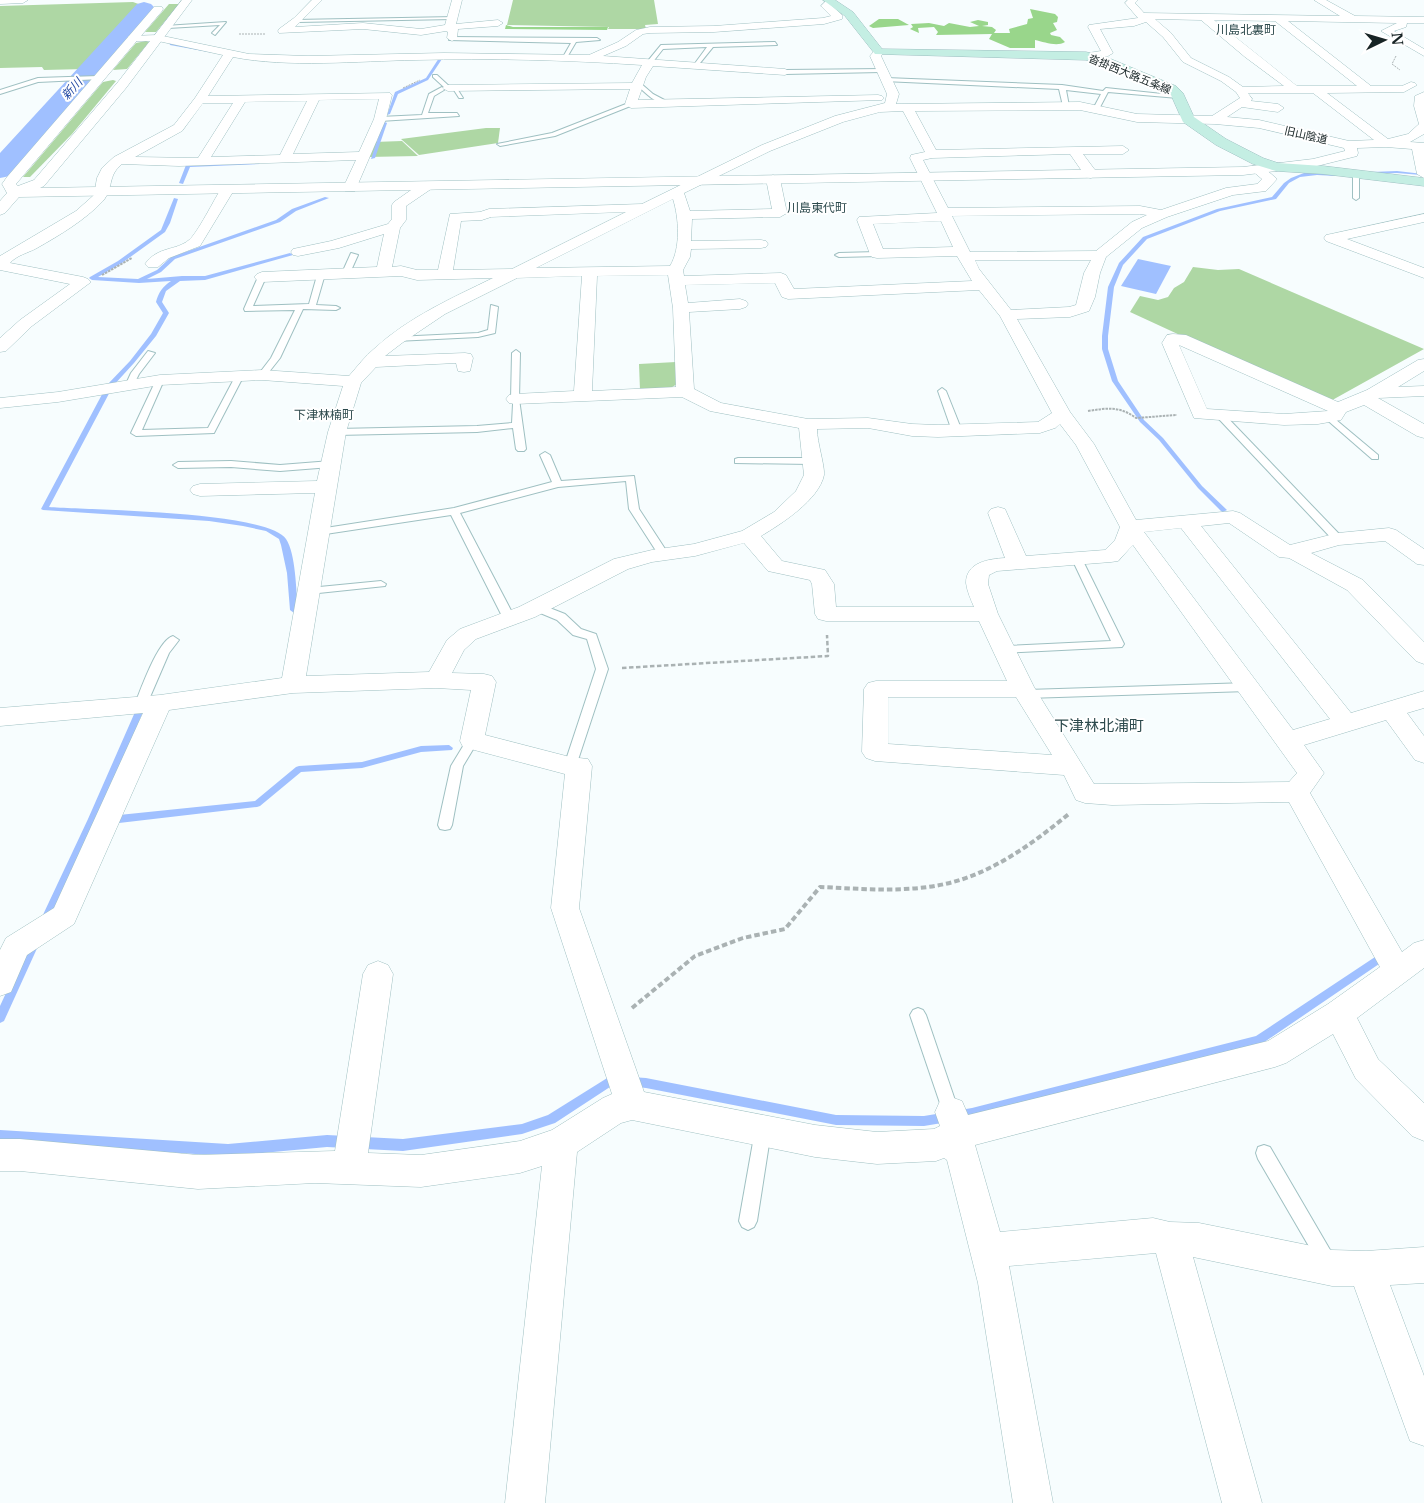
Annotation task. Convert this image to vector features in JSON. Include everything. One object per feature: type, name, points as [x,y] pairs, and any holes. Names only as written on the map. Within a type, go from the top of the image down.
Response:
[{"type":"main road","points":[[829,1],[849,14],[880,52]]},
{"type":"main road","name":"沓掛西大路五条線","points":[[880,52],[1086,56],[1164,86],[1177,93],[1188,119]]},
{"type":"main road","points":[[1188,119],[1221,142],[1258,161],[1276,167],[1424,182]]},
{"type":"street","points":[[0,0],[24,0]]},
{"type":"street","points":[[15,193],[9,184],[12,180],[164,0]]},
{"type":"street","points":[[0,210],[15,193],[39,184],[130,75],[187,0]]},
{"type":"street","points":[[317,0],[298,20],[280,33],[322,27],[419,44],[440,56],[566,57],[786,72]]},
{"type":"street","points":[[440,56],[450,34],[457,0]]},
{"type":"street","points":[[1133,0],[1130,3],[1141,16],[1146,17],[1424,20]]},
{"type":"street","points":[[1319,0],[1355,20]]},
{"type":"street","points":[[588,59],[622,44],[640,32],[650,30],[824,21],[838,17],[826,6],[829,1]]},
{"type":"street","points":[[1230,6],[1240,18]]},
{"type":"street","points":[[1086,56],[1108,53],[1094,27],[1134,23],[1146,17]]},
{"type":"street","points":[[1146,17],[1167,36],[1187,60],[1225,78],[1240,90],[1246,99],[1215,120]]},
{"type":"street","points":[[1204,17],[1249,55],[1293,88]]},
{"type":"street","points":[[1279,19],[1367,88]]},
{"type":"street","points":[[1337,20],[1348,29],[1379,31],[1402,25],[1401,20]]},
{"type":"street","points":[[133,38],[158,38],[249,57],[397,61],[419,44],[450,34],[467,25],[498,23]]},
{"type":"street","points":[[1379,31],[1424,53]]},
{"type":"street","points":[[363,59],[369,35]]},
{"type":"street","points":[[249,57],[263,46]]},
{"type":"street","points":[[293,685],[326,487],[337,432],[352,382],[396,339],[439,311],[766,148],[839,118],[890,105],[887,83],[875,56],[880,52]]},
{"type":"street","points":[[0,347],[26,322],[83,282],[26,272],[0,265],[8,256],[31,245],[81,214],[99,197],[102,192],[104,178],[110,168],[119,160],[149,143],[169,135],[178,128],[200,100],[230,53]]},
{"type":"street","points":[[1230,56],[1249,55]]},
{"type":"street","points":[[1187,60],[1210,57]]},
{"type":"street","points":[[650,62],[640,77],[631,104],[739,102],[887,83]]},
{"type":"street","points":[[100,77],[130,75]]},
{"type":"street","points":[[451,90],[638,84]]},
{"type":"street","points":[[1240,90],[1293,88],[1404,89],[1412,85]]},
{"type":"street","points":[[1315,89],[1386,143],[1401,141],[1419,134],[1424,124],[1420,106],[1422,96],[1424,95]]},
{"type":"street","points":[[200,100],[386,95],[380,119],[350,188]]},
{"type":"street","points":[[285,158],[315,97]]},
{"type":"street","points":[[202,162],[241,99]]},
{"type":"street","points":[[1241,103],[1278,108]]},
{"type":"street","name":"旧山陰道","points":[[880,108],[1066,106],[1137,118],[1215,120],[1259,124],[1349,145],[1386,143],[1420,146]]},
{"type":"street","points":[[907,108],[932,154]]},
{"type":"street","points":[[1114,139],[1124,150],[932,154],[916,158],[964,253],[983,285],[1007,315],[1062,414],[1086,444],[1130,527],[1311,773],[1296,792]]},
{"type":"street","points":[[15,193],[1091,174],[1257,169],[1313,163],[1352,153],[1349,145]]},
{"type":"street","points":[[1420,146],[1424,174]]},
{"type":"street","points":[[1074,150],[1091,174]]},
{"type":"street","points":[[119,160],[202,162],[363,156]]},
{"type":"street","points":[[1007,315],[1070,312],[1083,308],[1092,272],[1100,255],[1137,224],[1231,191],[1261,188],[1270,179],[1257,169]]},
{"type":"street","points":[[685,215],[780,213],[773,180]]},
{"type":"street","points":[[384,271],[393,227],[399,220],[399,205],[426,186]]},
{"type":"street","points":[[140,253],[159,260],[195,243],[228,190]]},
{"type":"street","points":[[677,192],[685,215],[684,257],[676,276],[681,308],[686,392]]},
{"type":"street","points":[[445,274],[457,202]]},
{"type":"street","points":[[455,217],[482,216],[490,213],[649,207]]},
{"type":"street","points":[[1100,255],[876,254],[864,220],[944,214],[1140,210],[1162,214]]},
{"type":"street","points":[[1424,218],[1331,238],[1424,272]]},
{"type":"street","points":[[298,252],[334,245],[393,227]]},
{"type":"street","points":[[684,245],[761,244]]},
{"type":"street","points":[[262,276],[401,271],[417,275],[590,272],[781,278],[788,294],[983,285]]},
{"type":"street","points":[[583,396],[590,272]]},
{"type":"street","points":[[681,308],[740,304]]},
{"type":"street","points":[[1334,413],[1180,339],[1173,339],[1170,344],[1200,414],[1288,420],[1334,413],[1369,396],[1424,364]]},
{"type":"street","points":[[371,362],[465,358],[464,367]]},
{"type":"street","points":[[0,403],[58,397],[160,380],[262,375],[352,382]]},
{"type":"street","points":[[1369,396],[1424,391]]},
{"type":"street","points":[[515,398],[686,392],[716,407],[808,424],[868,423],[912,430],[957,431],[1040,427],[1049,424],[1062,414]]},
{"type":"street","points":[[1369,396],[1424,432]]},
{"type":"street","points":[[436,680],[455,645],[468,634],[483,626],[537,607],[621,564],[664,554],[695,550],[749,535],[781,516],[804,494],[814,475],[808,438],[808,424]]},
{"type":"street","points":[[200,490],[326,487]]},
{"type":"street","points":[[998,512],[1018,563]]},
{"type":"street","points":[[1130,527],[1233,518],[1286,552],[1338,539],[1389,534],[1424,560]]},
{"type":"street","points":[[1188,522],[1346,722]]},
{"type":"street","points":[[1130,527],[1125,542],[1111,556],[993,565],[980,572],[977,584],[987,614],[1025,692],[1071,766],[1085,793],[1112,795],[1296,792]]},
{"type":"street","points":[[749,535],[775,566],[817,575],[823,584],[826,614],[987,614]]},
{"type":"street","points":[[1292,551],[1355,586],[1424,656]]},
{"type":"street","points":[[0,717],[150,704],[293,685],[436,680],[484,682],[472,741],[570,766],[579,766],[565,908],[632,1105]]},
{"type":"street","points":[[1025,692],[876,689],[875,752],[1071,766]]},
{"type":"street","points":[[1288,740],[1424,699]]},
{"type":"street","points":[[0,983],[16,947],[64,916],[150,704]]},
{"type":"street","points":[[1391,709],[1424,754]]},
{"type":"street","points":[[1296,792],[1397,970]]},
{"type":"street","points":[[0,1155],[20,1155],[198,1172],[315,1167],[421,1171],[520,1156],[561,1143],[614,1109],[632,1105],[815,1141],[877,1148],[936,1145],[954,1127],[1275,1054],[1339,1014],[1424,952]]},
{"type":"street","points":[[349,1168],[378,974]]},
{"type":"street","points":[[1339,1014],[1368,1069],[1424,1125]]},
{"type":"street","points":[[954,1127],[996,1283],[1033,1503]]},
{"type":"street","points":[[524,1503],[561,1143]]},
{"type":"street","points":[[987,1250],[1153,1235],[1170,1239],[1199,1240],[1349,1269],[1424,1265]]},
{"type":"street","points":[[1170,1239],[1242,1503]]},
{"type":"street","points":[[1349,1269],[1424,1427]]},
{"type":"lane","points":[[298,20],[453,18]]},
{"type":"lane","points":[[168,26],[224,23],[215,33]]},
{"type":"lane","points":[[450,34],[574,41],[597,40]]},
{"type":"lane","points":[[566,57],[574,41]]},
{"type":"lane","points":[[650,62],[661,46],[775,44]]},
{"type":"lane","points":[[696,66],[711,46]]},
{"type":"lane","points":[[786,72],[887,83],[1024,84],[1104,93]]},
{"type":"lane","points":[[435,76],[451,90]]},
{"type":"lane","points":[[0,92],[38,80],[100,77]]},
{"type":"lane","points":[[638,84],[668,104]]},
{"type":"lane","points":[[1062,88],[1066,106]]},
{"type":"lane","points":[[425,116],[431,95],[451,90]]},
{"type":"lane","points":[[1096,110],[1106,90],[1178,96]]},
{"type":"lane","points":[[500,144],[553,134],[631,104]]},
{"type":"lane","points":[[380,119],[457,115]]},
{"type":"lane","points":[[1356,174],[1356,198]]},
{"type":"lane","points":[[839,255],[876,254]]},
{"type":"lane","points":[[346,273],[354,255]]},
{"type":"lane","points":[[312,306],[321,274]]},
{"type":"lane","points":[[262,276],[248,309],[312,306],[315,308],[336,308]]},
{"type":"lane","points":[[262,375],[281,351],[290,327],[296,321],[300,307]]},
{"type":"lane","points":[[396,339],[478,335],[492,331],[494,307]]},
{"type":"lane","points":[[130,384],[134,373],[151,353]]},
{"type":"lane","points":[[516,353],[515,398],[521,449]]},
{"type":"lane","points":[[160,380],[136,433],[211,431],[239,377]]},
{"type":"lane","points":[[942,391],[957,431]]},
{"type":"lane","points":[[1334,413],[1375,457]]},
{"type":"lane","points":[[1220,415],[1338,539]]},
{"type":"lane","points":[[337,432],[477,429],[517,425]]},
{"type":"lane","points":[[545,455],[558,484]]},
{"type":"lane","points":[[738,461],[811,461]]},
{"type":"lane","points":[[178,466],[230,464],[280,468],[331,464]]},
{"type":"lane","points":[[319,532],[454,511],[558,484],[631,478],[634,509],[664,554]]},
{"type":"lane","points":[[454,511],[509,618]]},
{"type":"lane","points":[[1006,650],[1118,644],[1076,559]]},
{"type":"lane","points":[[309,591],[380,584]]},
{"type":"lane","points":[[537,607],[561,617],[577,632],[592,637],[602,669],[570,766]]},
{"type":"lane","points":[[150,704],[164,652],[173,640]]},
{"type":"lane","points":[[1025,692],[1248,687]]},
{"type":"lane","points":[[445,825],[457,766],[472,741]]},
{"type":"lane","points":[[918,1015],[954,1127]]},
{"type":"lane","points":[[748,1221],[763,1131]]},
{"type":"lane","points":[[1264,1153],[1349,1269]]},
{"type":"path","points":[[1379,31],[1381,45],[1396,56],[1392,64],[1406,73],[1412,85]]},
{"type":"path","points":[[386,95],[422,79],[440,56]]},
{"type":"path","points":[[101,276],[140,253]]},
{"type":"path","points":[[1062,414],[1103,409],[1125,410],[1136,418],[1200,414]]},
{"type":"path","points":[[602,669],[828,656],[826,614]]},
{"type":"path","points":[[605,1029],[695,956],[743,938],[785,929],[820,887],[910,889],[945,884],[993,866],[1021,849],[1054,827],[1075,809],[1085,793]]},
{"type":"green space","points":[[513,0],[654,0],[658,24],[645,25],[646,29],[507,25]]},
{"type":"green space","points":[[133,2],[144,6],[85,69],[0,68],[0,6]]},
{"type":"green space","points":[[169,4],[179,4],[156,32],[145,32]]},
{"type":"green space","points":[[1030,9],[1055,14],[1058,17],[1057,22],[1053,23],[1057,30],[1050,33],[1060,37],[1065,42],[1054,44],[1035,40],[1035,48],[1010,48],[989,39],[992,34],[936,35],[938,32],[934,27],[918,28],[919,33],[910,29],[913,27],[911,24],[929,23],[944,26],[949,23],[970,27],[979,26],[970,22],[978,20],[988,22],[988,25],[982,26],[992,27],[996,30],[994,33],[1010,33],[1009,29],[1027,24],[1028,19],[1033,18]]},
{"type":"green space","points":[[879,19],[898,19],[909,25],[873,28],[869,26]]},
{"type":"green space","points":[[506,25],[513,27],[608,27],[607,30],[505,29]]},
{"type":"green space","points":[[149,42],[127,69],[113,70],[136,43]]},
{"type":"green space","points":[[116,81],[72,134],[30,177],[23,177],[103,82]]},
{"type":"green space","points":[[486,128],[500,128],[498,143],[419,155],[401,139]]},
{"type":"green space","points":[[402,141],[418,156],[368,157],[374,142]]},
{"type":"green space","points":[[1193,267],[1218,270],[1239,269],[1424,349],[1327,403],[1130,312],[1140,296],[1158,300],[1168,297],[1174,288],[1184,282]]},
{"type":"green space","points":[[676,362],[677,384],[669,389],[640,390],[639,364]]},
{"type":"water","points":[[1138,259],[1171,266],[1156,294],[1121,286]]},
{"type":"waterway","name":"新川","points":[[0,170],[144,8]]},
{"type":"waterway","points":[[170,44],[214,52]]},
{"type":"waterway","points":[[388,114],[396,93],[427,79],[440,59]]},
{"type":"waterway","points":[[373,158],[385,123]]},
{"type":"waterway","points":[[181,183],[188,166],[258,163]]},
{"type":"waterway","points":[[1371,173],[1397,172],[1421,174]]},
{"type":"waterway","points":[[1223,510],[1200,487],[1161,439],[1142,421],[1115,381],[1105,349],[1111,287],[1121,264],[1145,238],[1219,210],[1274,198],[1287,182],[1298,176],[1336,175]]},
{"type":"waterway","points":[[92,278],[139,281],[159,271],[173,258],[278,221],[294,210],[327,198]]},
{"type":"waterway","points":[[94,277],[120,262],[163,231],[168,223],[176,199]]},
{"type":"waterway","points":[[179,279],[205,278],[290,255]]},
{"type":"waterway","points":[[144,281],[179,279]]},
{"type":"waterway","points":[[179,279],[170,284],[162,293],[159,302],[166,313],[154,335],[110,385],[45,509],[209,519],[269,530],[282,538],[285,545],[291,573],[294,610]]},
{"type":"waterway","points":[[46,919],[93,819],[139,712]]},
{"type":"waterway","points":[[119,819],[257,804],[299,769],[362,765],[421,749],[449,748]]},
{"type":"waterway","points":[[0,1018],[34,944]]},
{"type":"waterway","points":[[631,1082],[646,1083],[836,1120],[924,1121],[972,1113],[1259,1040],[1375,961]]},
{"type":"waterway","points":[[0,1136],[228,1150],[327,1141],[403,1145],[522,1129],[551,1119],[612,1080],[618,1081]]},
{"type":"district","name":"川島北裏町","points":[[1246,30]]},
{"type":"district","name":"川島東代町","points":[[817,208]]},
{"type":"district","name":"下津林楠町","points":[[324,415]]},
{"type":"district","name":"下津林北浦町","points":[[1099,726]]}]
